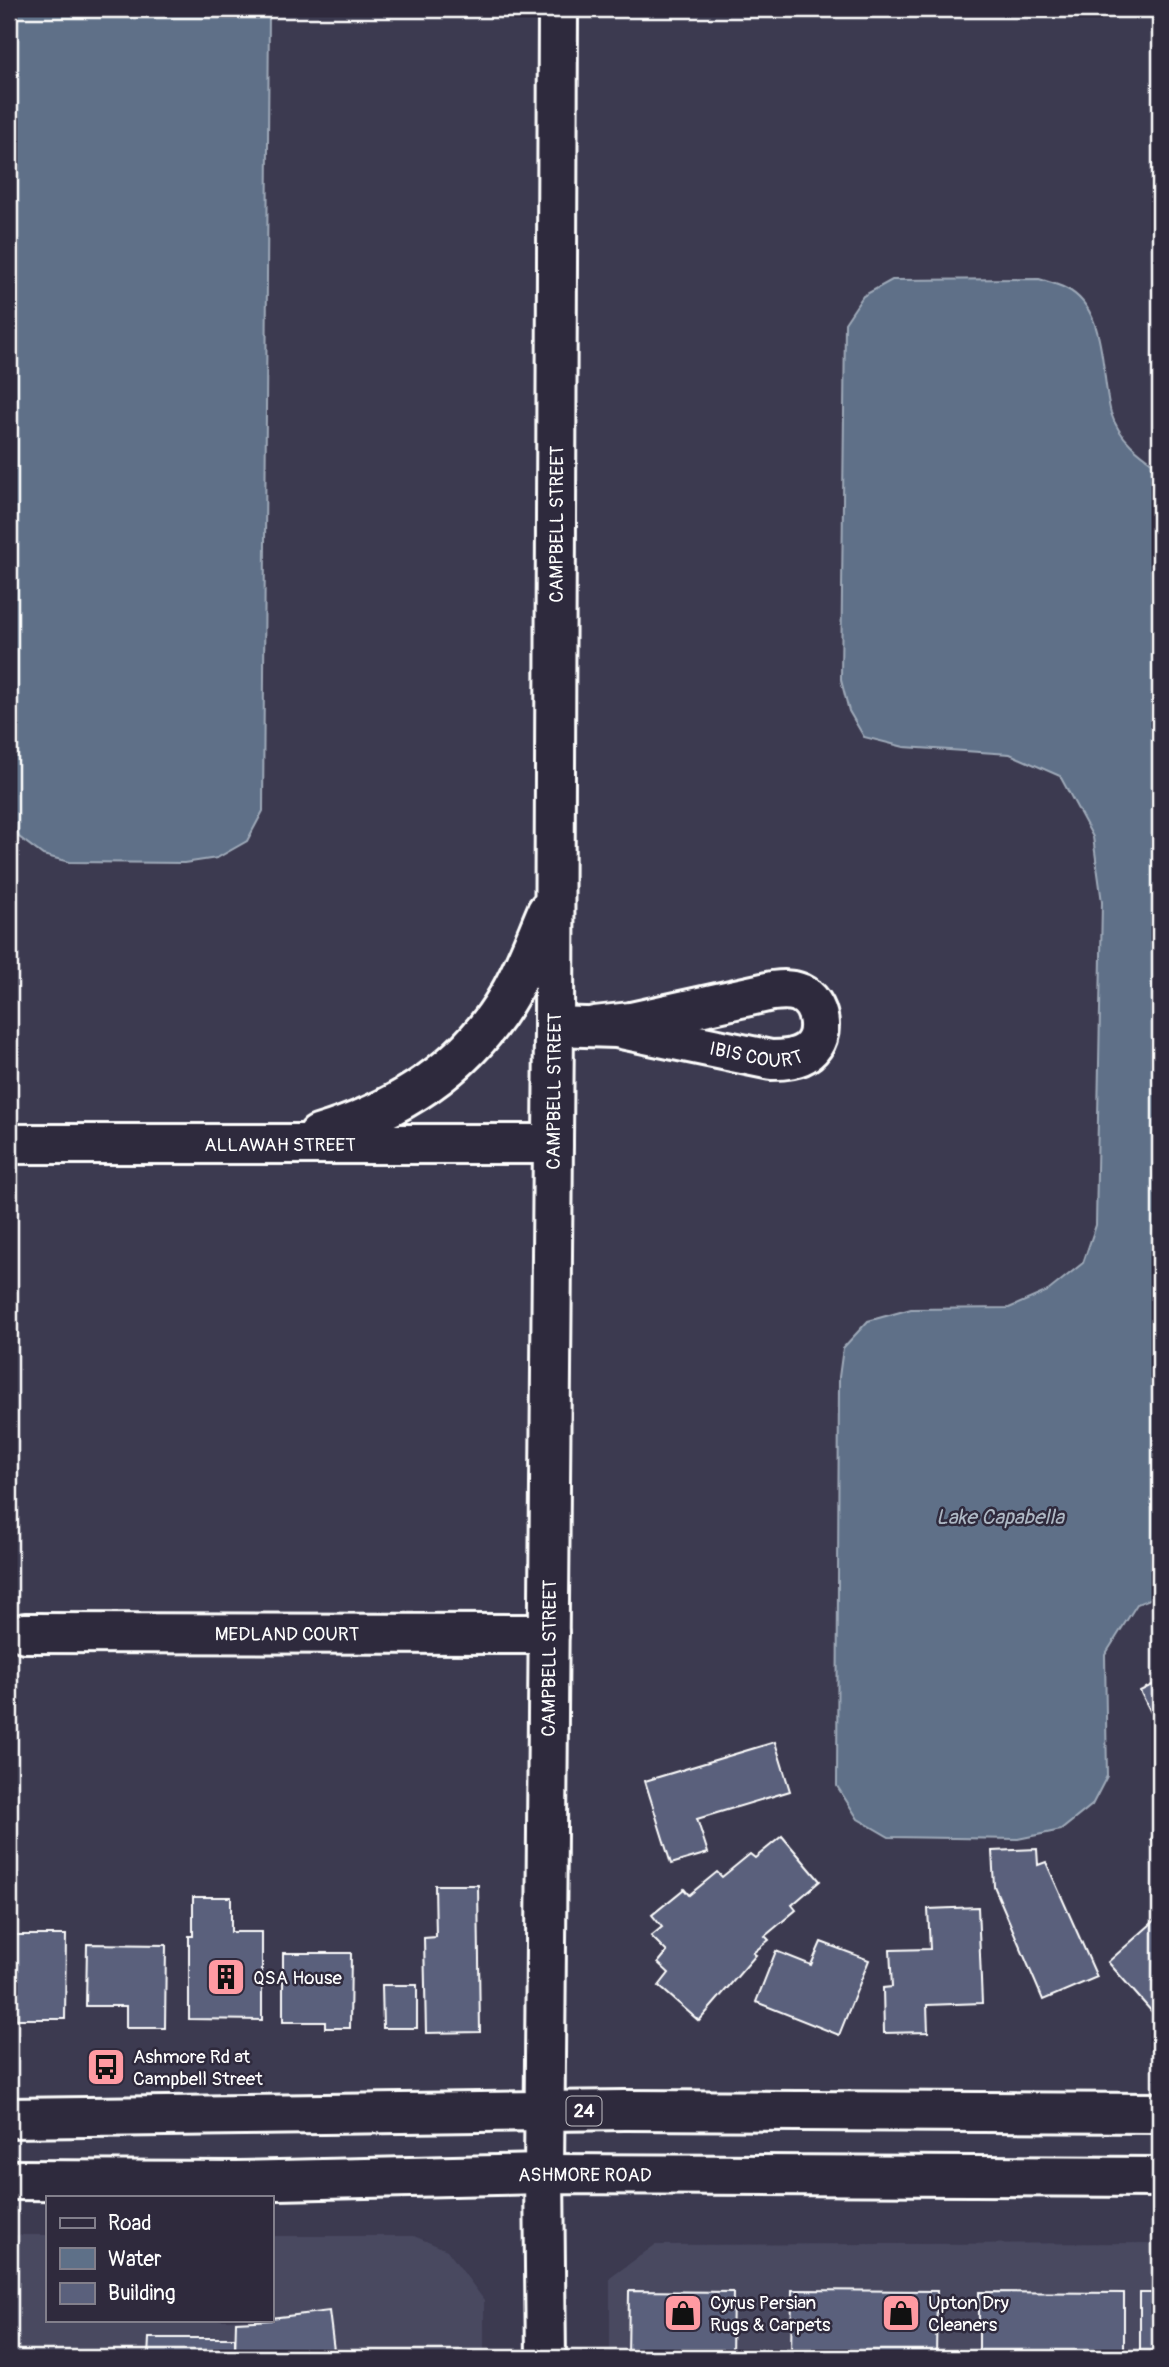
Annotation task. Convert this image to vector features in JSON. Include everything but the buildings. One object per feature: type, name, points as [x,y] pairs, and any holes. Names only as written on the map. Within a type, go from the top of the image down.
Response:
[{"type":"street","name":"CAMPBELL STREET","points":[[546,2358],[544,2174],[554,1026],[558,9]]},
{"type":"street","points":[[282,1144],[338,1129],[374,1115],[416,1092],[457,1061],[483,1033],[508,996],[554,895]]},
{"type":"street","name":"IBIS COURT","points":[[554,1026],[595,1026],[631,1022],[772,991],[789,990],[800,993],[809,1000],[816,1010],[819,1030],[816,1041],[809,1050],[796,1057],[778,1060],[595,1026]]},
{"type":"street","name":"ALLAWAH STREET","points":[[9,1144],[553,1144]]},
{"type":"street","name":"MEDLAND COURT","points":[[25,1633],[549,1633]]},
{"type":"street","name":"24","points":[[9,2118],[546,2111],[1160,2113]]},
{"type":"street","name":"ASHMORE ROAD","points":[[9,2180],[237,2181],[544,2174],[1160,2177]]},
{"type":"shaded area","points":[[9,2235],[46,2235],[46,2322],[273,2322],[273,2236],[414,2236],[447,2250],[484,2300],[484,2358],[9,2358]]},
{"type":"shaded area","points":[[1160,2243],[1160,2358],[610,2358],[610,2278],[655,2245]]},
{"type":"water","points":[[9,9],[269,9],[263,811],[247,841],[217,858],[184,863],[69,862],[43,855],[19,837],[9,811]]},
{"type":"water","name":"Lake Capabella","points":[[1039,279],[1065,288],[1089,310],[1100,343],[1111,413],[1119,431],[1131,445],[1160,468],[1160,1595],[1137,1604],[1105,1655],[1107,1776],[1092,1805],[1061,1830],[1018,1839],[889,1837],[858,1819],[837,1786],[839,1377],[843,1348],[868,1321],[911,1309],[1009,1308],[1048,1291],[1083,1263],[1096,1225],[1102,902],[1093,837],[1060,776],[1010,754],[904,747],[864,737],[849,711],[841,680],[845,323],[863,296],[892,280]]},
{"type":"place","name":"QSA House","points":[[226,1977]]},
{"type":"place","name":"Ashmore Rd at Campbell Street","points":[[106,2067]]},
{"type":"place","name":"Cyrus Persian Rugs & Carpets","points":[[683,2313]]},
{"type":"place","name":"Upton Dry Cleaners","points":[[901,2313]]}]
